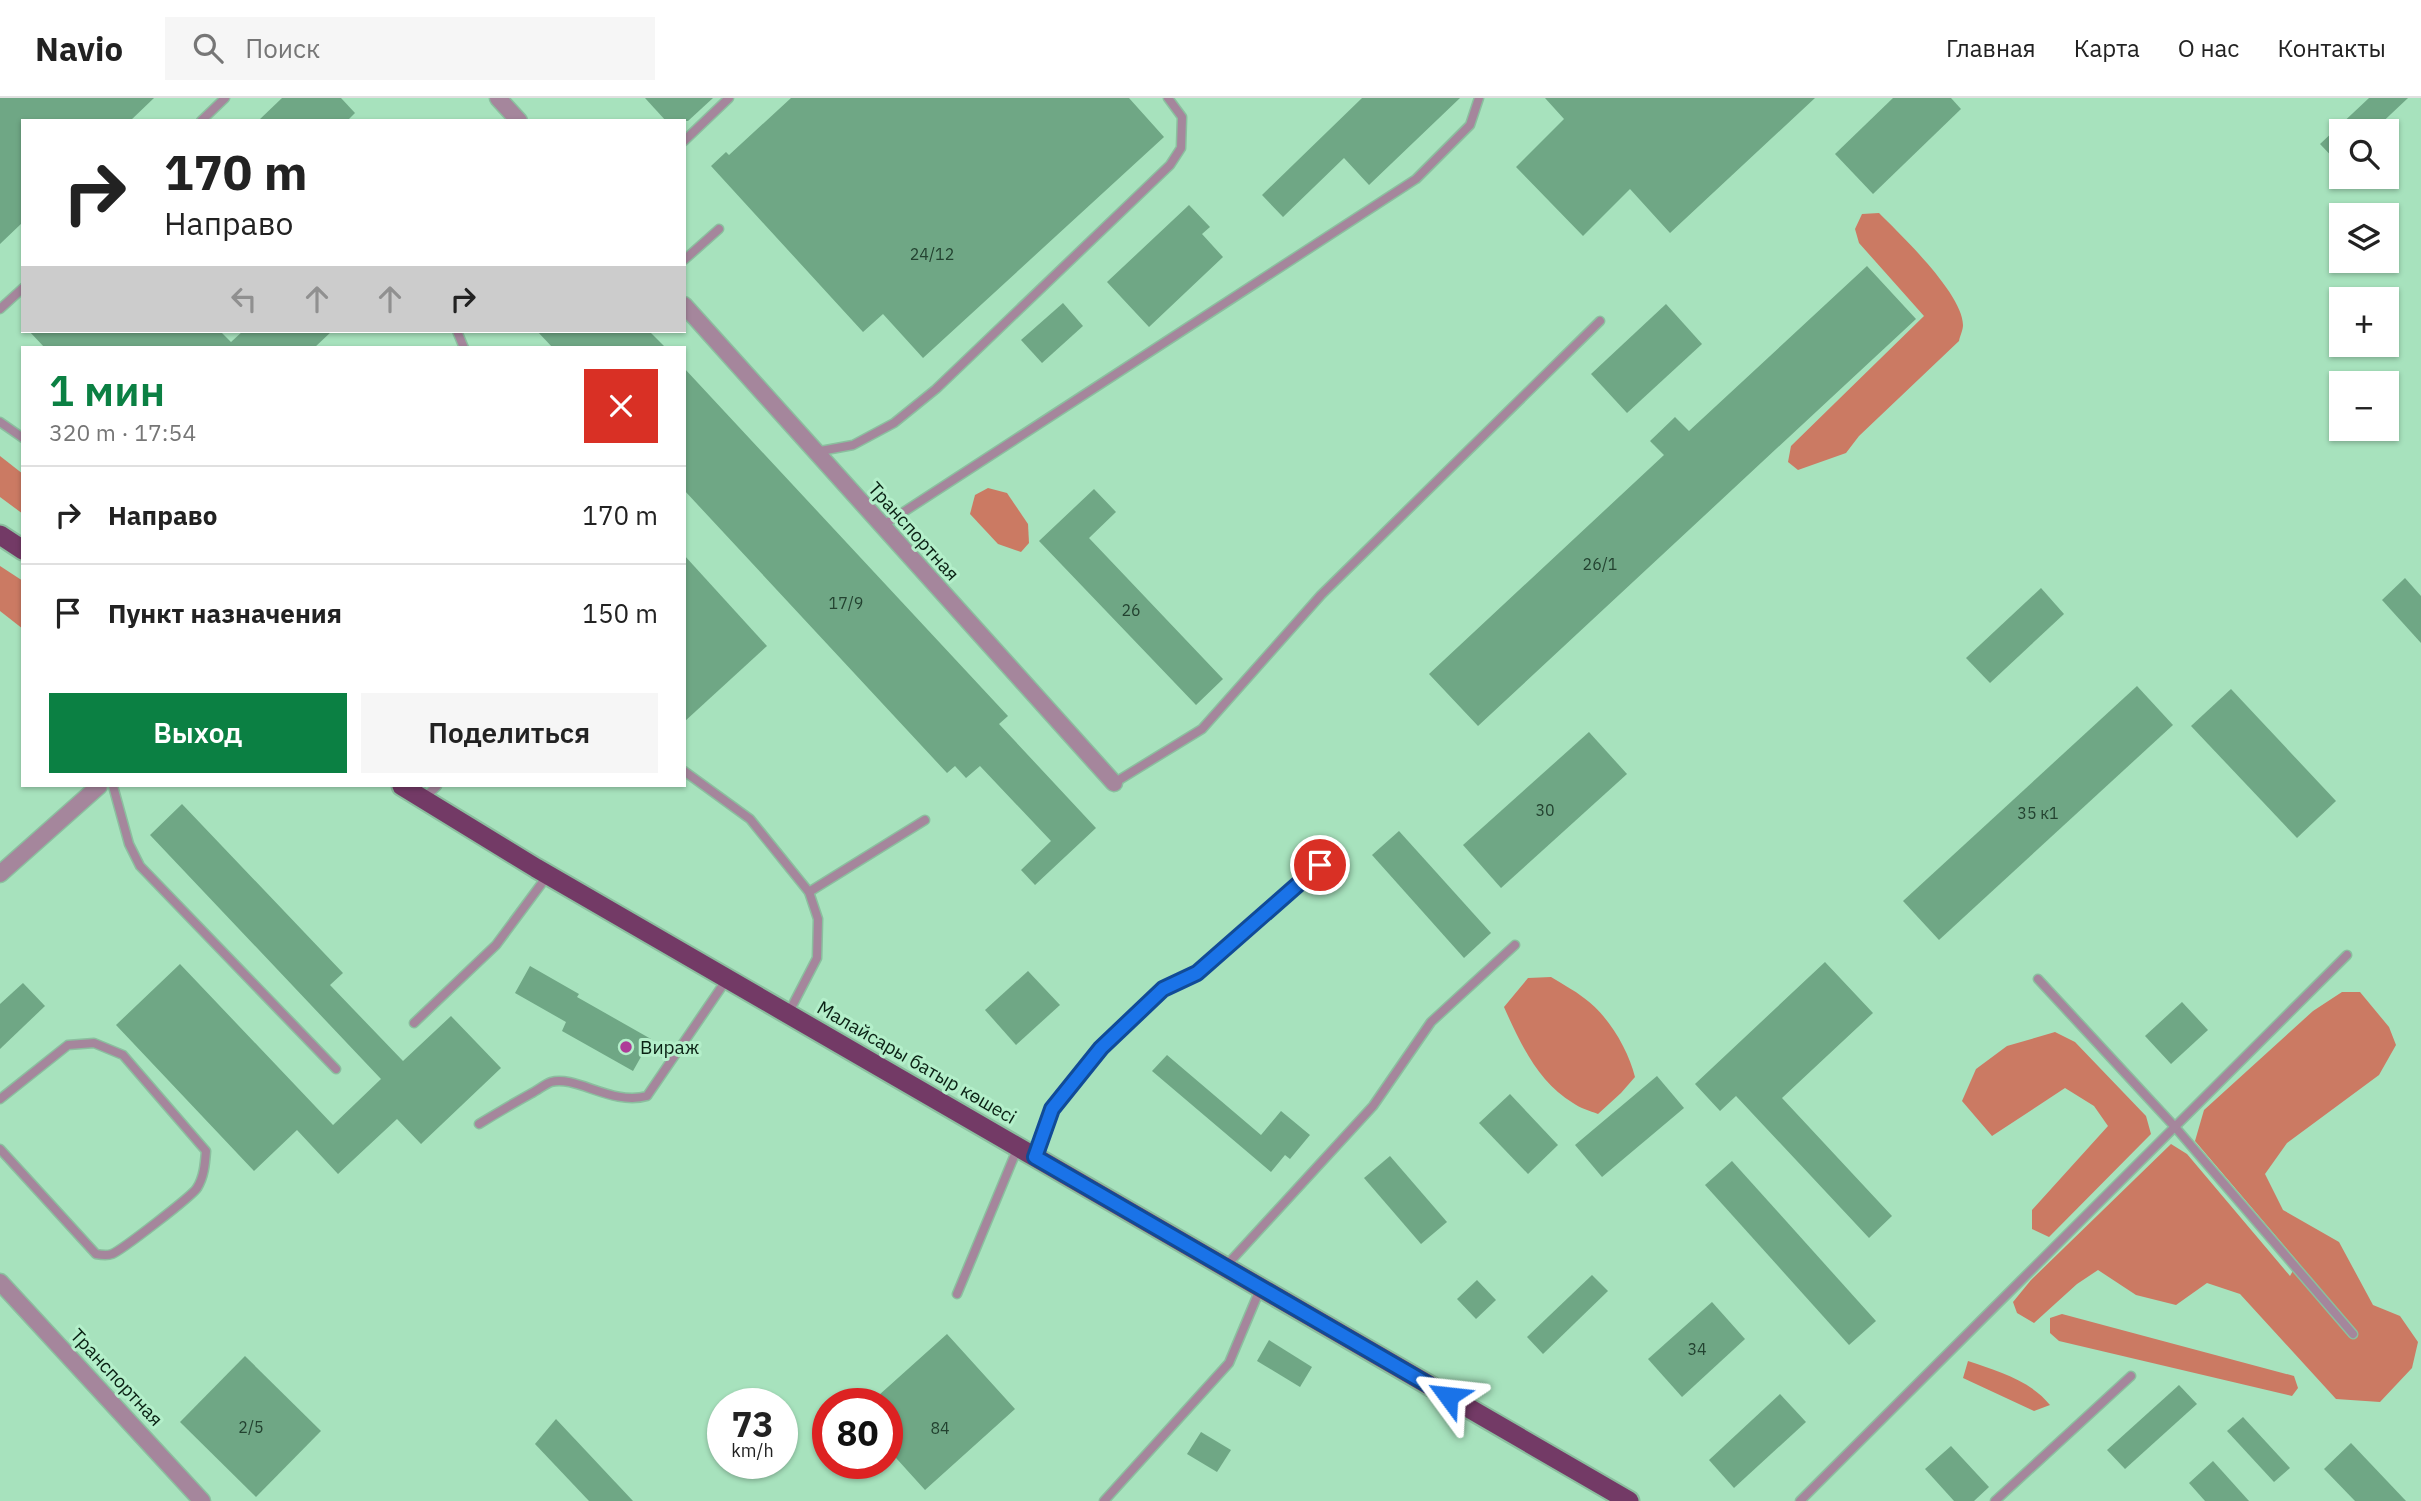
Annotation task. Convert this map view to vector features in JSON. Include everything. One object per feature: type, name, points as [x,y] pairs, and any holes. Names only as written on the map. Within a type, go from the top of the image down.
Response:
[{"type":"highway","points":[[0,536],[21,549]]},
{"type":"highway","name":"Малайсары батыр көшесі","points":[[407,787],[430,792],[548,875],[1261,1287],[1614,1496],[1629,1501]]},
{"type":"street","points":[[498,98],[517,119]]},
{"type":"street","name":"Транспортная","points":[[686,308],[1114,783]]},
{"type":"street","points":[[0,874],[98,787]]},
{"type":"street","name":"Транспортная","points":[[0,1282],[202,1501]]},
{"type":"lane","points":[[203,119],[225,98]]},
{"type":"lane","points":[[686,139],[729,98]]},
{"type":"lane","points":[[815,452],[853,445],[894,422],[936,389],[1170,165],[1181,148],[1182,117],[1168,98]]},
{"type":"lane","points":[[881,526],[1416,179],[1470,125],[1479,98]]},
{"type":"lane","points":[[686,258],[719,229]]},
{"type":"lane","points":[[0,309],[21,290]]},
{"type":"lane","points":[[1114,783],[1202,729],[1321,595],[1600,321]]},
{"type":"lane","points":[[0,422],[21,437]]},
{"type":"lane","points":[[686,772],[750,819],[809,892],[818,919],[817,958],[788,1014]]},
{"type":"lane","points":[[113,787],[129,844],[140,866],[336,1069]]},
{"type":"lane","points":[[809,892],[925,820]]},
{"type":"lane","points":[[1035,1157],[1052,1109],[1101,1048],[1163,989],[1197,973],[1320,865]]},
{"type":"lane","points":[[414,1023],[496,945],[548,875]]},
{"type":"lane","points":[[1225,1267],[1373,1106],[1431,1022],[1515,945]]},
{"type":"lane","points":[[1800,1501],[2347,955]]},
{"type":"lane","points":[[479,1124],[552,1082],[571,1083],[622,1098],[647,1096],[727,979]]},
{"type":"lane","points":[[2038,979],[2175,1127],[2353,1334]]},
{"type":"lane","points":[[0,1099],[68,1045],[94,1043],[122,1055],[206,1151],[201,1179],[196,1190],[128,1244],[111,1255],[96,1255],[0,1149]]},
{"type":"lane","points":[[957,1294],[1018,1147]]},
{"type":"lane","points":[[1104,1501],[1229,1363],[1261,1287]]},
{"type":"lane","points":[[1995,1501],[2131,1376]]},
{"type":"shaded area","points":[[1879,213],[1929,265],[1953,297],[1963,325],[1959,341],[1859,436],[1846,453],[1798,470],[1788,462],[1791,446],[1924,316],[1859,243],[1855,229],[1862,214]]},
{"type":"shaded area","points":[[0,456],[21,472],[21,513],[0,497]]},
{"type":"shaded area","points":[[988,488],[1007,493],[1028,524],[1029,543],[1021,552],[998,544],[970,514],[975,495]]},
{"type":"shaded area","points":[[0,566],[21,580],[21,627],[0,611]]},
{"type":"shaded area","points":[[1551,977],[1593,1005],[1616,1033],[1632,1066],[1635,1077],[1598,1114],[1576,1105],[1540,1073],[1531,1061],[1504,1007],[1528,978]]},
{"type":"shaded area","points":[[2342,992],[2360,992],[2389,1027],[2396,1045],[2379,1075],[2287,1143],[2265,1174],[2283,1210],[2339,1242],[2373,1305],[2400,1316],[2418,1342],[2412,1368],[2380,1402],[2336,1399],[2240,1294],[2207,1283],[2176,1305],[2136,1295],[2098,1270],[2077,1284],[2034,1323],[2017,1313],[2013,1302],[2031,1280],[2171,1144],[2187,1154],[2290,1276],[2298,1262],[2195,1141],[2204,1110],[2313,1011]]},
{"type":"shaded area","points":[[2055,1032],[2075,1042],[2146,1116],[2151,1134],[2049,1237],[2032,1229],[2032,1210],[2108,1126],[2094,1106],[2065,1088],[1992,1136],[1962,1101],[1976,1069],[2007,1046]]},
{"type":"shaded area","points":[[2062,1314],[2294,1376],[2298,1388],[2292,1396],[2059,1341],[2050,1333],[2050,1318]]},
{"type":"shaded area","points":[[1968,1361],[2023,1383],[2050,1405],[2034,1411],[1963,1378]]},
{"type":"building","points":[[0,98],[154,98],[132,119],[21,119],[21,224],[0,244]]},
{"type":"building","points":[[282,98],[341,98],[355,113],[349,119],[260,119]]},
{"type":"building","points":[[645,98],[713,98],[688,121],[664,119]]},
{"type":"building","points":[[791,98],[1129,98],[1164,137],[923,358],[883,314],[863,332],[711,166],[726,152],[729,155]]},
{"type":"building","points":[[1362,98],[1460,98],[1369,185],[1344,158],[1283,217],[1262,195]]},
{"type":"building","points":[[1545,98],[1815,98],[1670,233],[1630,189],[1583,236],[1516,167],[1564,119]]},
{"type":"building","points":[[1893,98],[1951,98],[1961,109],[1873,194],[1835,154]]},
{"type":"building","points":[[2369,98],[2408,98],[2386,119],[2347,119]]},
{"type":"building","points":[[2329,136],[2329,153],[2320,144]]},
{"type":"building","points":[[1189,205],[1210,227],[1202,234],[1223,257],[1149,327],[1107,282]]},
{"type":"building","points":[[1867,266],[1916,319],[1478,726],[1429,674],[1664,455],[1650,441],[1675,417],[1689,431]]},
{"type":"building","points":[[1063,303],[1083,326],[1042,363],[1021,340]]},
{"type":"building","points":[[1666,304],[1702,344],[1627,413],[1591,374]]},
{"type":"building","points":[[31,333],[222,333],[231,342],[241,333],[330,333],[316,346],[43,346]]},
{"type":"building","points":[[539,333],[651,333],[664,346],[551,346]]},
{"type":"building","points":[[686,370],[1008,716],[999,724],[1096,828],[1035,885],[1021,870],[1051,841],[980,766],[966,778],[955,766],[947,773],[686,492]]},
{"type":"building","points":[[1094,489],[1116,512],[1089,538],[1223,679],[1196,705],[1039,541]]},
{"type":"building","points":[[686,557],[767,646],[686,720]]},
{"type":"building","points":[[2405,578],[2421,596],[2421,643],[2382,600]]},
{"type":"building","points":[[2041,588],[2064,614],[1990,683],[1966,658]]},
{"type":"building","points":[[2137,686],[2173,725],[1939,940],[1903,901]]},
{"type":"building","points":[[2231,689],[2336,801],[2297,838],[2191,726]]},
{"type":"building","points":[[1589,732],[1627,774],[1501,888],[1463,845]]},
{"type":"building","points":[[182,804],[343,973],[330,985],[403,1061],[451,1016],[501,1068],[421,1144],[397,1119],[338,1174],[297,1130],[254,1171],[116,1025],[180,964],[333,1125],[381,1079],[150,835]]},
{"type":"building","points":[[1399,831],[1491,933],[1464,958],[1372,855]]},
{"type":"building","points":[[1825,962],[1873,1013],[1782,1098],[1892,1216],[1869,1238],[1736,1096],[1720,1111],[1695,1084]]},
{"type":"building","points":[[530,966],[579,994],[577,997],[651,1039],[633,1071],[562,1031],[566,1022],[515,993]]},
{"type":"building","points":[[1028,971],[1060,1005],[1016,1045],[985,1010]]},
{"type":"building","points":[[23,983],[45,1006],[0,1049],[0,1004]]},
{"type":"building","points":[[2182,1002],[2208,1030],[2171,1064],[2145,1036]]},
{"type":"building","points":[[1167,1055],[1261,1135],[1281,1111],[1310,1135],[1290,1159],[1285,1155],[1271,1172],[1152,1071]]},
{"type":"building","points":[[1657,1076],[1684,1108],[1602,1177],[1575,1145]]},
{"type":"building","points":[[1510,1094],[1558,1145],[1528,1174],[1479,1123]]},
{"type":"building","points":[[1390,1156],[1447,1222],[1421,1244],[1364,1178]]},
{"type":"building","points":[[1732,1161],[1876,1321],[1849,1345],[1705,1185]]},
{"type":"building","points":[[1592,1275],[1608,1291],[1543,1354],[1527,1337]]},
{"type":"building","points":[[1477,1280],[1496,1300],[1476,1319],[1457,1299]]},
{"type":"building","points":[[1712,1302],[1745,1339],[1682,1397],[1648,1359]]},
{"type":"building","points":[[947,1334],[1015,1409],[925,1490],[903,1466],[903,1388],[887,1388]]},
{"type":"building","points":[[1269,1340],[1312,1367],[1300,1387],[1257,1361]]},
{"type":"building","points":[[245,1356],[321,1431],[256,1497],[180,1422]]},
{"type":"building","points":[[2179,1385],[2197,1404],[2125,1469],[2107,1450]]},
{"type":"building","points":[[1780,1394],[1806,1422],[1734,1488],[1709,1460]]},
{"type":"building","points":[[2243,1417],[2290,1468],[2274,1482],[2227,1431]]},
{"type":"building","points":[[556,1419],[633,1501],[589,1501],[535,1444]]},
{"type":"building","points":[[1201,1432],[1231,1450],[1217,1472],[1187,1454]]},
{"type":"building","points":[[2351,1443],[2406,1501],[2355,1501],[2324,1469]]},
{"type":"building","points":[[1951,1446],[1989,1487],[1974,1501],[1954,1501],[1925,1469]]},
{"type":"building","points":[[2213,1461],[2249,1501],[2205,1501],[2189,1483]]},
{"type":"place","name":"Вираж","points":[[626,1047]]},
{"type":"route","points":[[1320,865],[1197,973],[1163,989],[1101,1048],[1052,1109],[1035,1157],[1448,1396]]}]
